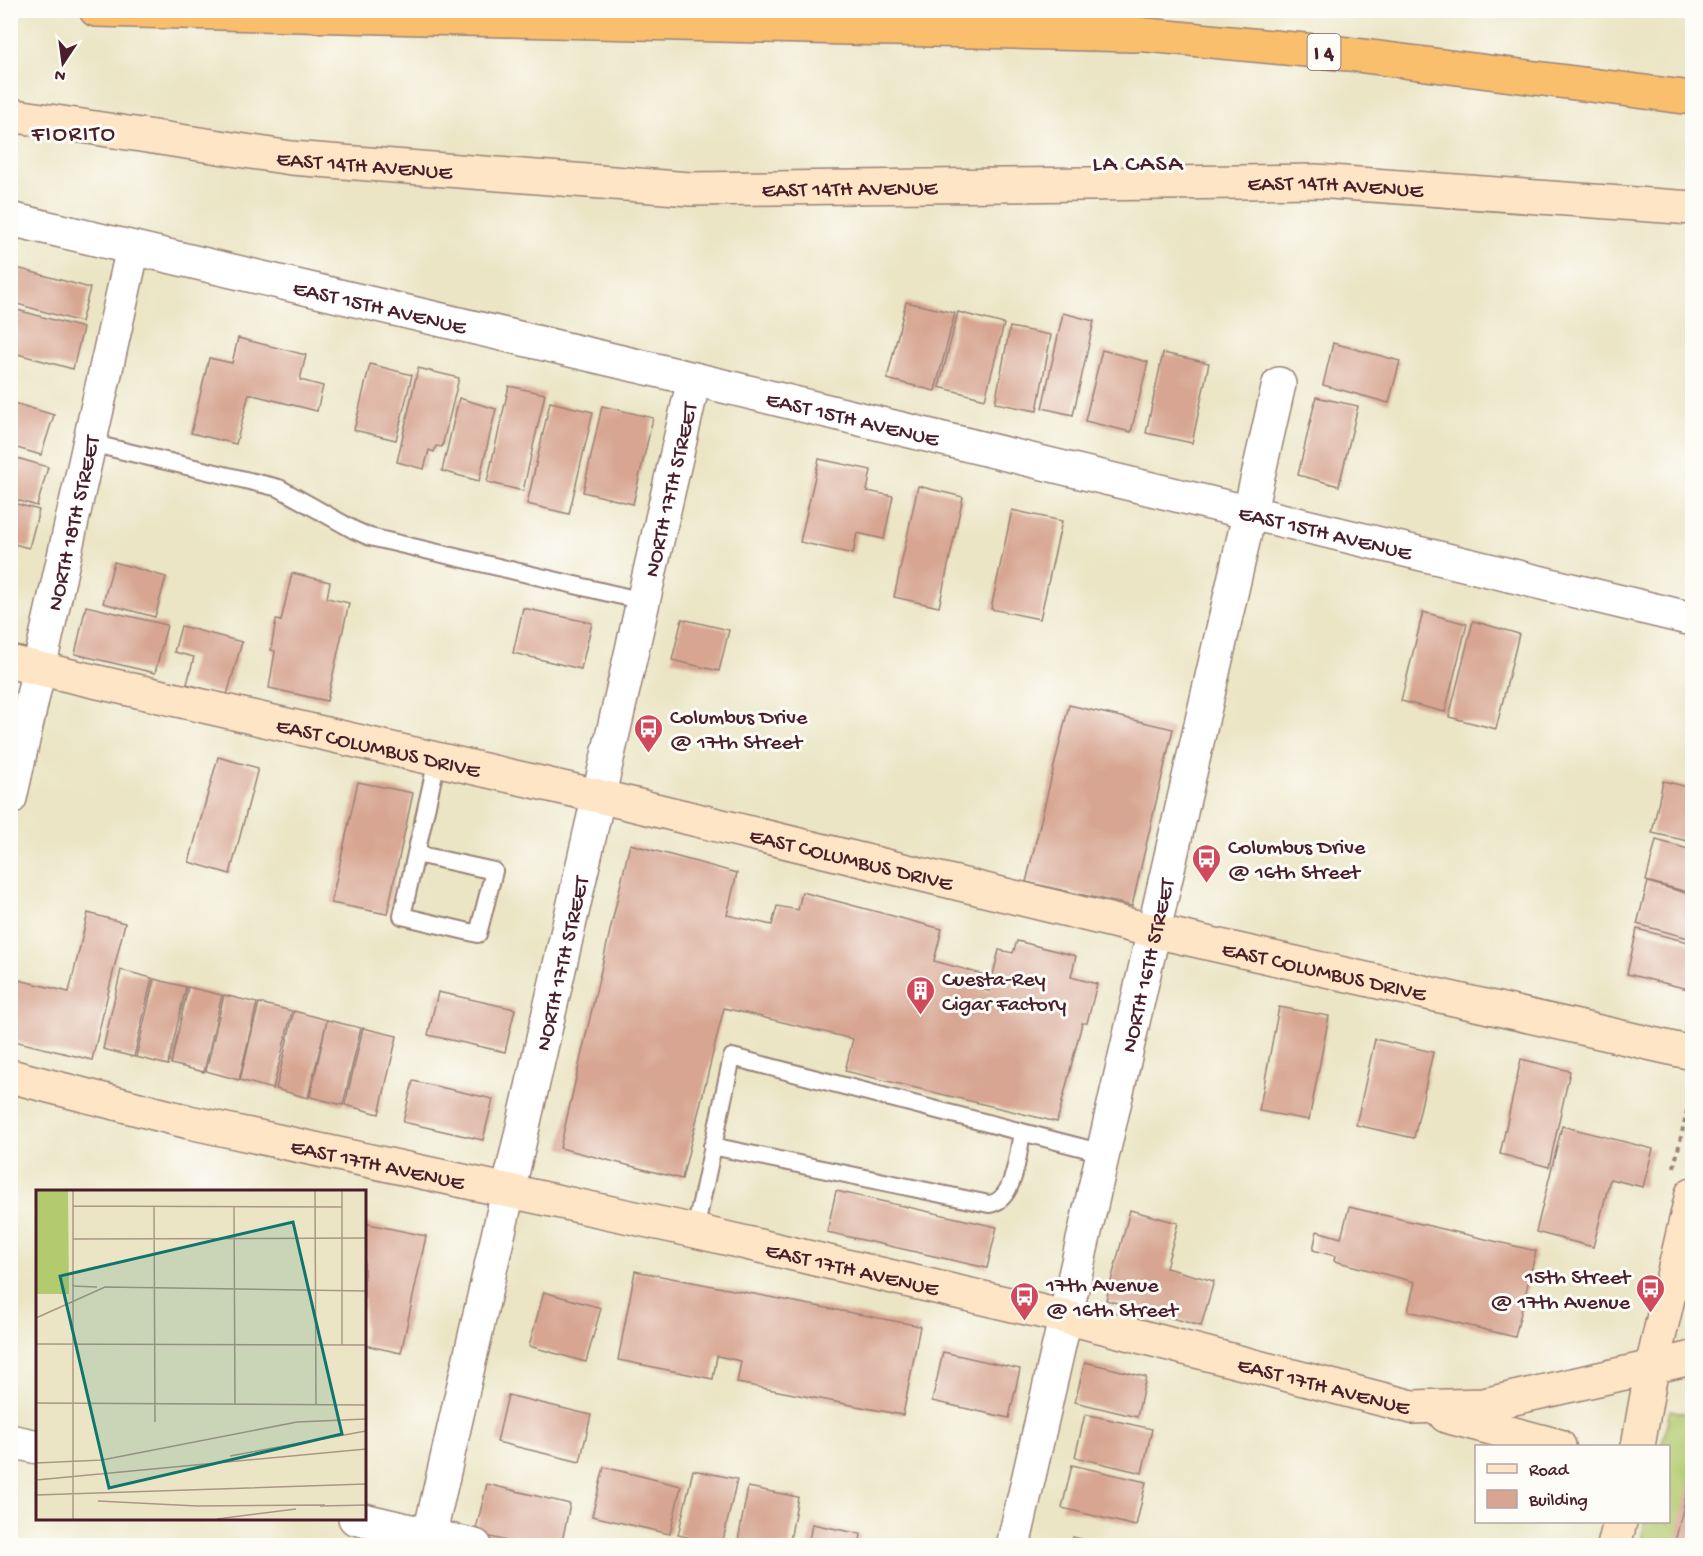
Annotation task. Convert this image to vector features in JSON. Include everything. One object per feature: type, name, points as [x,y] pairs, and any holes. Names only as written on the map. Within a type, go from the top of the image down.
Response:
[{"type":"highway","points":[[96,10],[1136,35]]},
{"type":"highway","name":"I 4","points":[[956,10],[1136,35],[1348,54],[1692,98]]},
{"type":"main road","name":"EAST 14TH AVENUE","points":[[10,115],[291,158],[690,189],[1316,181],[1692,208]]},
{"type":"main road","name":"EAST COLUMBUS DRIVE","points":[[25,666],[598,796],[1154,931],[1692,1053]]},
{"type":"main road","name":"EAST 17TH AVENUE","points":[[10,1076],[189,1122],[695,1231],[1065,1317],[1412,1407],[1483,1405],[1692,1358]]},
{"type":"main road","points":[[1638,1445],[1652,1367],[1692,1194]]},
{"type":"main road","points":[[1412,1407],[1554,1445]]},
{"type":"main road","points":[[1614,1545],[1620,1523]]},
{"type":"street","name":"EAST 15TH AVENUE","points":[[10,219],[694,379],[1692,619]]},
{"type":"street","name":"NORTH 18TH STREET","points":[[10,798],[25,666],[90,443],[134,248]]},
{"type":"street","name":"NORTH 17TH STREET","points":[[428,1540],[694,379]]},
{"type":"street","name":"NORTH 16TH STREET","points":[[1013,1545],[1279,384]]},
{"type":"street","points":[[10,1441],[36,1447]]},
{"type":"street","points":[[362,1520],[428,1540],[475,1545]]},
{"type":"lane","points":[[90,443],[279,488],[370,537],[643,602]]},
{"type":"lane","points":[[416,854],[494,871],[478,934],[402,916],[437,760]]},
{"type":"lane","points":[[695,1231],[732,1057],[1103,1153]]},
{"type":"lane","points":[[712,1146],[996,1203],[1004,1197],[1012,1181],[1022,1132]]},
{"type":"green space","points":[[1670,1410],[1692,1415],[1692,1545],[1640,1546],[1645,1523],[1670,1523],[1670,1445],[1662,1445]]},
{"type":"building","points":[[17,268],[90,288],[81,322],[10,302],[10,292]]},
{"type":"building","points":[[906,302],[955,313],[935,391],[887,379]]},
{"type":"building","points":[[10,308],[83,328],[73,369],[10,352]]},
{"type":"building","points":[[958,312],[1004,324],[985,399],[939,387]]},
{"type":"building","points":[[1063,313],[1094,321],[1073,415],[1042,408]]},
{"type":"building","points":[[1010,327],[1051,335],[1037,411],[995,403]]},
{"type":"building","points":[[238,338],[306,355],[300,380],[323,386],[317,411],[249,394],[236,444],[191,433],[209,358],[232,363]]},
{"type":"building","points":[[1333,343],[1400,361],[1389,403],[1323,385]]},
{"type":"building","points":[[1102,350],[1148,362],[1131,432],[1085,421]]},
{"type":"building","points":[[1163,353],[1209,363],[1192,443],[1146,433]]},
{"type":"building","points":[[370,364],[412,375],[396,440],[354,430]]},
{"type":"building","points":[[418,368],[459,378],[442,447],[436,446],[434,452],[429,450],[424,469],[397,462]]},
{"type":"building","points":[[509,386],[545,394],[523,491],[487,482]]},
{"type":"building","points":[[1316,397],[1358,406],[1339,486],[1298,475]]},
{"type":"building","points":[[459,398],[496,409],[479,481],[442,471]]},
{"type":"building","points":[[10,402],[54,415],[41,455],[10,446]]},
{"type":"building","points":[[550,402],[593,412],[569,514],[527,504]]},
{"type":"building","points":[[602,406],[653,418],[633,504],[583,492]]},
{"type":"building","points":[[10,456],[48,467],[37,506],[10,498]]},
{"type":"building","points":[[819,459],[871,470],[867,491],[893,496],[884,539],[857,533],[853,554],[800,542]]},
{"type":"building","points":[[918,486],[963,497],[939,607],[894,597]]},
{"type":"building","points":[[10,502],[39,510],[29,548],[10,543]]},
{"type":"building","points":[[1012,510],[1062,521],[1040,619],[991,609]]},
{"type":"building","points":[[114,562],[166,577],[155,617],[103,603]]},
{"type":"building","points":[[292,573],[330,582],[327,598],[349,603],[327,701],[269,688],[275,651],[271,650],[276,620],[281,621]]},
{"type":"building","points":[[86,606],[167,625],[155,673],[75,654]]},
{"type":"building","points":[[523,608],[592,623],[581,669],[513,653]]},
{"type":"building","points":[[1423,612],[1467,624],[1445,712],[1401,701]]},
{"type":"building","points":[[682,619],[729,630],[719,671],[672,660]]},
{"type":"building","points":[[1473,621],[1519,634],[1496,729],[1449,717]]},
{"type":"building","points":[[181,626],[242,642],[227,695],[187,684],[194,657],[174,652]]},
{"type":"building","points":[[1069,705],[1173,729],[1132,906],[1026,882]]},
{"type":"building","points":[[218,757],[258,768],[230,874],[189,862]]},
{"type":"building","points":[[1663,781],[1692,788],[1692,842],[1652,833]]},
{"type":"building","points":[[358,782],[413,793],[387,914],[331,903]]},
{"type":"building","points":[[1656,840],[1692,850],[1692,893],[1646,881]]},
{"type":"building","name":"Cuesta-Rey Cigar Factory","points":[[630,844],[737,873],[727,915],[772,925],[777,906],[798,910],[802,892],[942,929],[934,961],[982,974],[979,989],[989,991],[999,950],[1013,953],[1017,941],[1076,956],[1071,977],[1097,984],[1087,1023],[1082,1023],[1057,1122],[845,1071],[853,1039],[724,1008],[682,1179],[560,1148]]},
{"type":"building","points":[[1648,882],[1692,895],[1692,939],[1637,924]]},
{"type":"building","points":[[88,913],[125,923],[92,1060],[10,1040],[10,978],[69,992]]},
{"type":"building","points":[[1637,929],[1692,943],[1692,990],[1627,974]]},
{"type":"building","points":[[121,970],[152,978],[134,1057],[103,1049]]},
{"type":"building","points":[[154,979],[186,987],[168,1065],[136,1057]]},
{"type":"building","points":[[188,987],[222,995],[204,1072],[171,1064]]},
{"type":"building","points":[[438,992],[515,1009],[505,1052],[428,1035]]},
{"type":"building","points":[[224,995],[257,1003],[239,1080],[206,1071]]},
{"type":"building","points":[[259,1003],[292,1011],[273,1089],[240,1080]]},
{"type":"building","points":[[1279,1007],[1329,1016],[1309,1120],[1259,1111]]},
{"type":"building","points":[[294,1011],[327,1020],[308,1098],[276,1089]]},
{"type":"building","points":[[327,1020],[361,1028],[343,1105],[310,1097]]},
{"type":"building","points":[[363,1028],[397,1036],[379,1114],[345,1105]]},
{"type":"building","points":[[1375,1039],[1433,1052],[1414,1138],[1356,1125]]},
{"type":"building","points":[[1521,1059],[1570,1071],[1549,1167],[1500,1154]]},
{"type":"building","points":[[413,1081],[493,1099],[483,1140],[403,1122]]},
{"type":"building","points":[[1562,1126],[1653,1149],[1643,1187],[1610,1179],[1593,1247],[1536,1232]]},
{"type":"building","points":[[836,1191],[997,1227],[987,1268],[827,1232]]},
{"type":"building","points":[[1349,1207],[1536,1251],[1515,1337],[1408,1311],[1415,1282],[1334,1261],[1335,1256],[1313,1250],[1317,1231],[1341,1238]]},
{"type":"building","points":[[1130,1210],[1178,1223],[1166,1268],[1214,1281],[1201,1326],[1106,1300]]},
{"type":"building","points":[[366,1223],[426,1236],[401,1353],[366,1345]]},
{"type":"building","points":[[635,1271],[920,1326],[903,1415],[737,1383],[741,1361],[717,1356],[713,1379],[618,1360]]},
{"type":"building","points":[[544,1292],[601,1308],[586,1362],[529,1346]]},
{"type":"building","points":[[943,1352],[1020,1369],[1009,1418],[932,1401]]},
{"type":"building","points":[[1085,1362],[1146,1377],[1137,1417],[1075,1402]]},
{"type":"building","points":[[508,1395],[591,1415],[580,1462],[497,1442]]},
{"type":"building","points":[[1085,1414],[1152,1429],[1142,1473],[1075,1457]]},
{"type":"building","points":[[1072,1465],[1146,1482],[1136,1526],[1062,1508]]},
{"type":"building","points":[[604,1467],[681,1486],[670,1534],[592,1516]]},
{"type":"building","points":[[693,1470],[737,1479],[722,1545],[678,1535]]},
{"type":"building","points":[[1692,1472],[1692,1546],[1674,1546]]},
{"type":"building","points":[[487,1484],[570,1504],[561,1546],[526,1546],[475,1533]]},
{"type":"building","points":[[748,1487],[798,1497],[789,1546],[737,1546]]},
{"type":"building","points":[[812,1524],[861,1534],[859,1546],[808,1546]]},
{"type":"building","points":[[1073,1537],[1105,1545],[1105,1546],[1071,1546]]},
{"type":"place","name":"Columbus Drive @ 17th Street","points":[[649,754]]},
{"type":"place","name":"Columbus Drive @ 16th Street","points":[[1207,884]]},
{"type":"place","name":"Cuesta-Rey Cigar Factory","points":[[921,1016]]},
{"type":"place","name":"15th Street @ 17th Avenue","points":[[1651,1314]]},
{"type":"place","name":"17th Avenue @ 16th Street","points":[[1025,1322]]},
{"type":"district","name":"FIORITO","points":[[74,132]]},
{"type":"district","name":"LA CASA","points":[[1138,162]]}]
